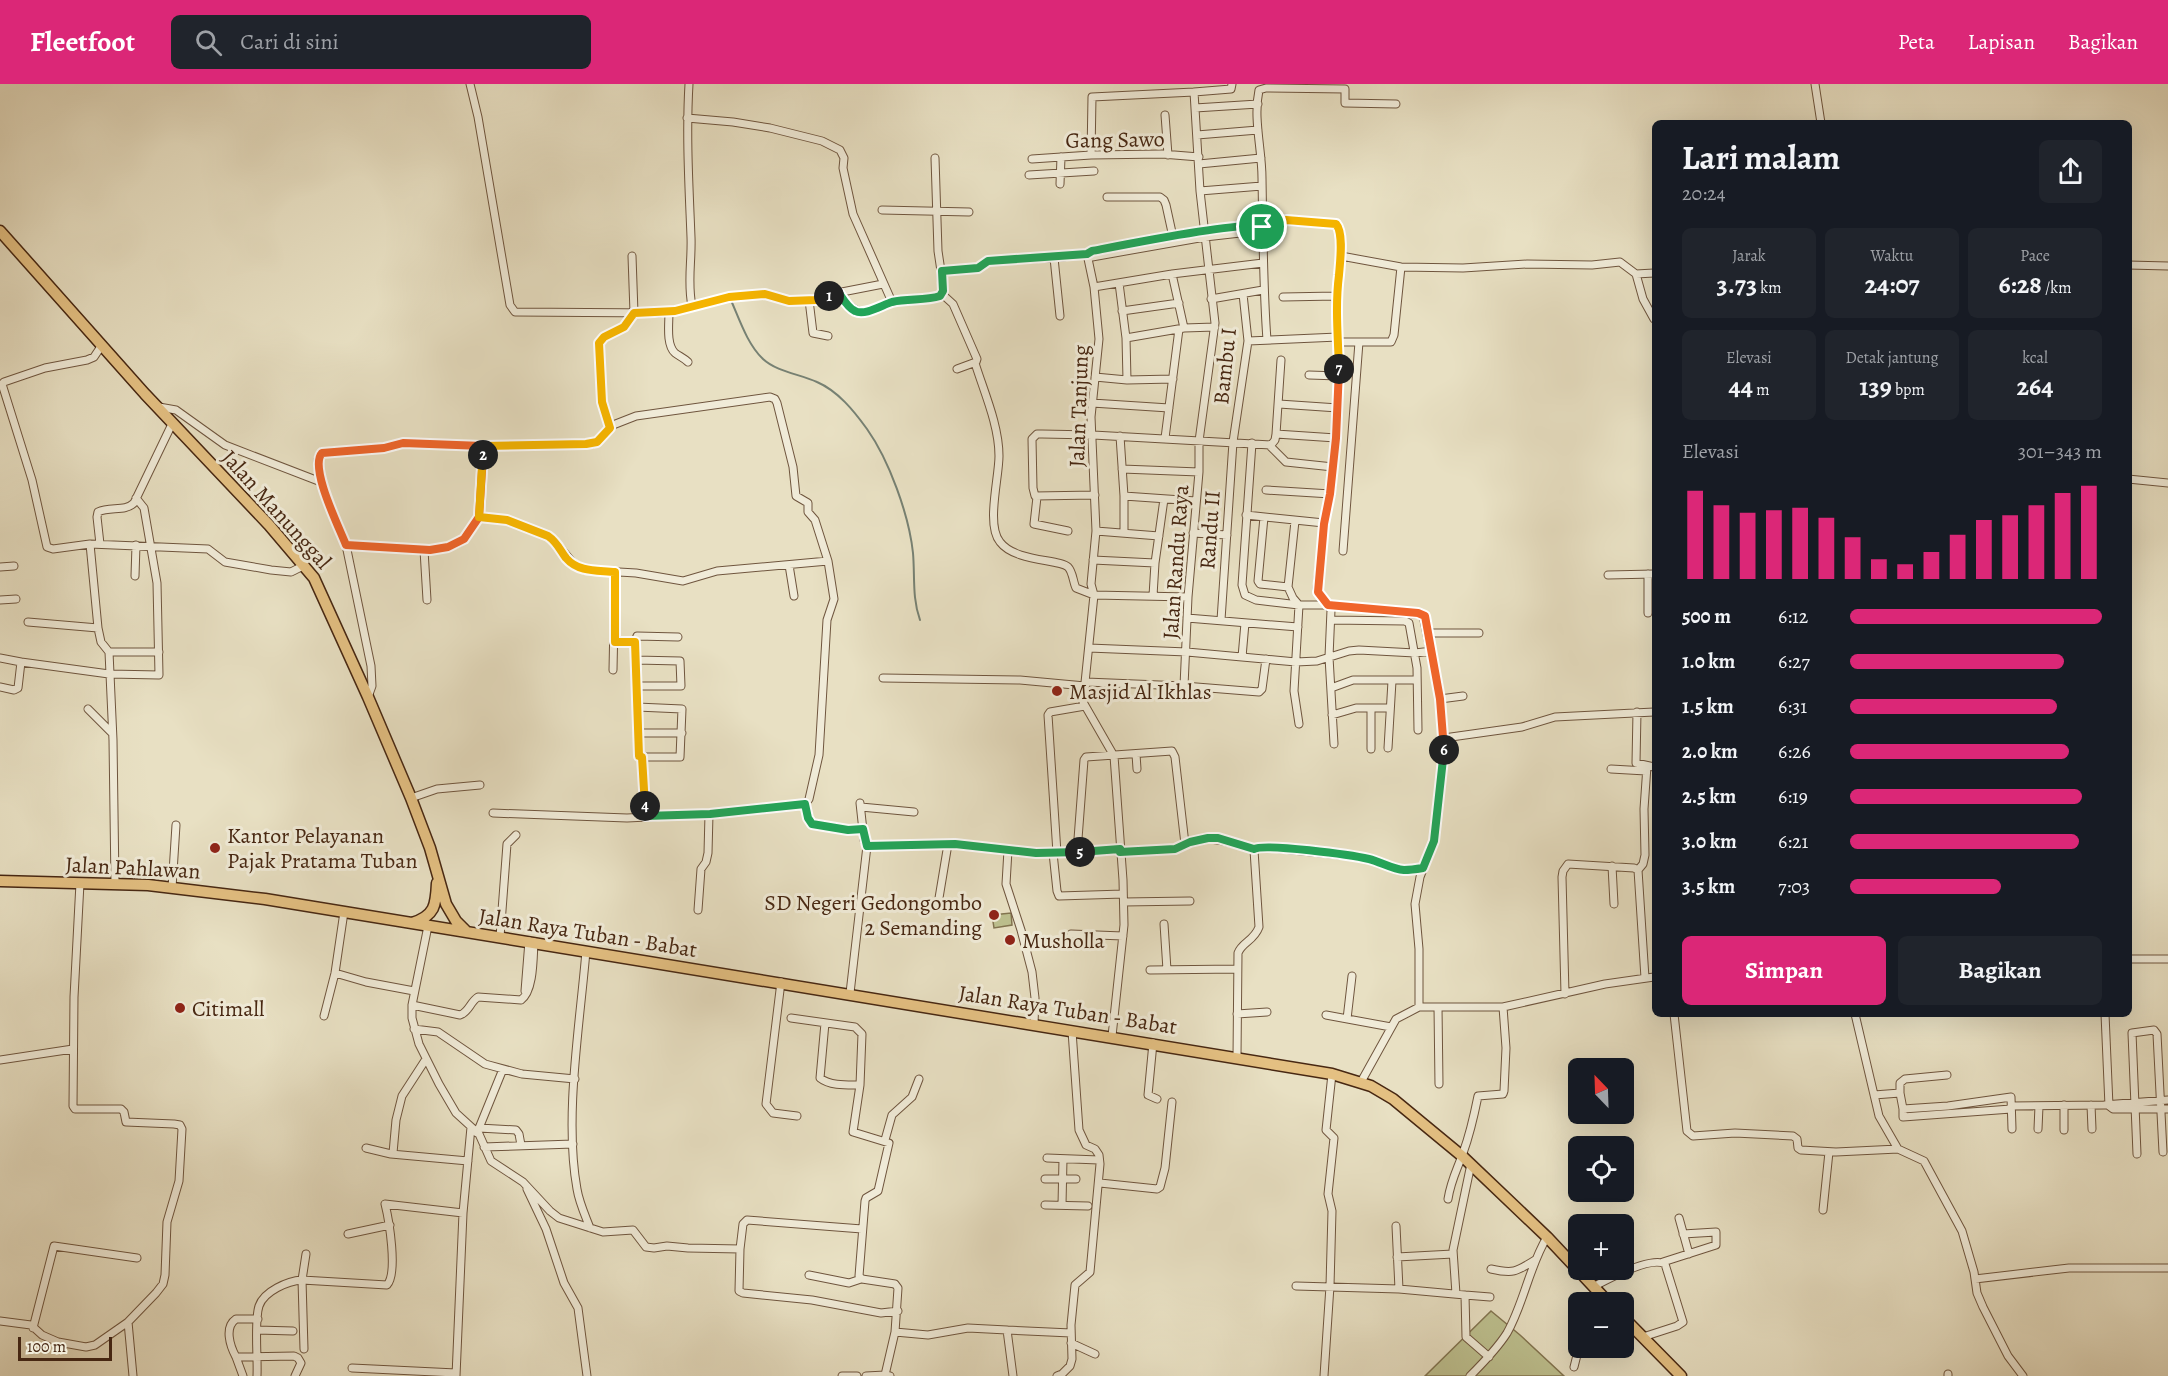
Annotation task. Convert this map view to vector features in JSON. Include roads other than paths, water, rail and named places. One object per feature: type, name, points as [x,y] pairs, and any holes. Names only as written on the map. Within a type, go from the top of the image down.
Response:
[{"type":"highway","name":"Jalan Manunggal","points":[[0,231],[172,424],[305,565],[319,586],[411,798],[430,848],[446,904],[456,921],[467,932]]},
{"type":"highway","points":[[412,923],[425,918],[434,908],[437,889],[436,874]]},
{"type":"highway","name":"Jalan Pahlawan","points":[[0,881],[172,888],[265,898],[440,928]]},
{"type":"highway","name":"Jalan Raya Tuban - Babat","points":[[440,928],[1112,1036],[1332,1074],[1361,1082],[1393,1099],[1467,1160],[1547,1237],[1593,1292]]},
{"type":"highway","points":[[1634,1328],[1681,1376]]},
{"type":"street","points":[[471,84],[493,212],[512,309],[515,312],[523,314],[669,312],[729,297],[765,294],[786,301],[809,300],[883,284]]},
{"type":"street","points":[[689,84],[687,118],[691,241],[688,287],[692,306]]},
{"type":"street","points":[[1092,155],[1092,97],[1231,89],[1232,84]]},
{"type":"street","points":[[1815,84],[1821,120]]},
{"type":"street","points":[[1267,340],[1263,290],[1258,92],[1260,89],[1345,86],[1344,104],[1396,104]]},
{"type":"street","name":"Jalan Randu Raya","points":[[1184,686],[1188,597],[1199,472],[1199,441],[1215,327],[1200,191],[1194,92]]},
{"type":"street","points":[[1195,108],[1258,104]]},
{"type":"street","points":[[1165,115],[1168,155]]},
{"type":"street","points":[[687,118],[770,128],[822,141],[840,150],[844,158],[843,168],[853,214],[892,302]]},
{"type":"street","points":[[1197,135],[1258,130]]},
{"type":"street","name":"Gang Sawo","points":[[1032,159],[1092,155],[1168,155],[1199,161],[1261,158]]},
{"type":"street","points":[[1060,184],[1061,157]]},
{"type":"street","points":[[935,158],[942,294],[953,304],[976,359],[975,363],[994,425],[999,454],[994,521],[996,535],[1000,542],[1014,552],[1033,559],[1064,564],[1071,573],[1076,588],[1094,595],[1188,597]]},
{"type":"street","points":[[1029,175],[1094,171]]},
{"type":"street","points":[[1200,191],[1262,186]]},
{"type":"street","points":[[1107,197],[1160,197],[1166,205],[1173,237]]},
{"type":"street","points":[[882,210],[969,212]]},
{"type":"street","points":[[942,271],[978,268],[993,260],[1054,258],[1087,254],[1092,251],[1173,237],[1258,231],[1262,227],[1286,220],[1336,224],[1339,228],[1341,256],[1336,296],[1338,408],[1330,494],[1324,524],[1317,589],[1331,610],[1329,657],[1334,744]]},
{"type":"street","points":[[1087,254],[1092,257],[1204,234]]},
{"type":"street","name":"Jalan Tanjung","points":[[1085,706],[1083,702],[1094,595],[1091,584],[1095,531],[1092,403],[1099,339],[1094,287],[1087,254]]},
{"type":"street","points":[[610,428],[602,402],[599,343],[604,337],[624,327],[634,313],[632,256]]},
{"type":"street","points":[[1341,256],[1401,267],[1463,268],[1527,264],[1592,265],[1616,262],[1623,264],[1636,274],[1643,299],[1652,315]]},
{"type":"street","points":[[1054,258],[1060,316]]},
{"type":"street","points":[[1094,287],[1172,274],[1263,263]]},
{"type":"street","points":[[2132,265],[2168,266]]},
{"type":"street","points":[[1248,340],[1338,339],[1359,342],[1391,342],[1394,335],[1401,267]]},
{"type":"street","points":[[1636,274],[1652,273]]},
{"type":"street","points":[[1165,438],[1182,328],[1172,274]]},
{"type":"street","points":[[1119,283],[1126,338],[1127,380]]},
{"type":"street","points":[[1211,299],[1263,290]]},
{"type":"street","points":[[839,293],[849,307],[860,312],[892,302],[929,299],[942,294]]},
{"type":"street","name":"Bambu I","points":[[1233,442],[1248,340],[1244,294]]},
{"type":"street","points":[[1283,297],[1336,296]]},
{"type":"street","points":[[809,300],[813,333],[828,336]]},
{"type":"street","points":[[1122,311],[1179,303]]},
{"type":"street","points":[[669,312],[669,340],[673,351],[688,362]]},
{"type":"street","points":[[1126,338],[1182,328],[1215,327]]},
{"type":"street","points":[[1343,551],[1359,342]]},
{"type":"street","points":[[102,345],[94,357],[87,360],[45,368],[2,384],[33,480],[47,547],[53,549],[100,544],[207,549],[225,562],[271,570],[291,572],[305,565]]},
{"type":"street","points":[[1269,445],[1273,443],[1276,434],[1281,360]]},
{"type":"street","points":[[957,369],[975,363]]},
{"type":"street","points":[[1309,375],[1339,376]]},
{"type":"street","points":[[1095,377],[1127,380],[1173,379]]},
{"type":"street","points":[[368,697],[372,686],[371,666],[346,545],[321,482],[318,457],[322,453],[384,448],[403,443],[483,446],[592,444],[597,442],[610,428],[636,416],[751,399],[773,398],[777,403],[793,467],[796,496],[808,503],[808,512],[815,520],[828,561],[834,599],[827,620],[819,755],[809,799],[805,804],[710,814],[606,818],[493,813]]},
{"type":"street","points":[[1092,403],[1169,408]]},
{"type":"street","points":[[1279,405],[1338,408]]},
{"type":"street","points":[[156,406],[177,410],[225,445],[321,482]]},
{"type":"street","points":[[100,544],[98,512],[106,509],[128,508],[136,498],[172,424]]},
{"type":"street","points":[[1095,495],[1037,497],[1033,494],[1032,440],[1034,436],[1042,434],[1093,435],[1252,443],[1269,445],[1286,462],[1333,467]]},
{"type":"street","points":[[1276,434],[1336,438]]},
{"type":"street","points":[[1120,436],[1124,533]]},
{"type":"street","name":"Randu II","points":[[1221,620],[1233,442]]},
{"type":"street","points":[[1252,443],[1242,585],[1245,595],[1255,599],[1299,605],[1328,605],[1418,613],[1425,616],[1440,699],[1444,738],[1434,841],[1417,886],[1415,904],[1419,949],[1419,1007]]},
{"type":"street","points":[[346,545],[424,550],[458,544],[479,517],[483,446]]},
{"type":"street","points":[[1122,469],[1199,472]]},
{"type":"street","points":[[2132,479],[2168,483]]},
{"type":"street","points":[[1266,490],[1330,494]]},
{"type":"street","points":[[1124,496],[1196,501]]},
{"type":"street","points":[[1037,497],[1034,524],[1068,531]]},
{"type":"street","points":[[0,658],[21,663],[109,674],[158,676],[158,583],[144,506],[136,498]]},
{"type":"street","points":[[1154,596],[1155,563],[1164,499]]},
{"type":"street","points":[[1246,515],[1324,524]]},
{"type":"street","points":[[479,517],[507,520],[548,536],[554,540],[566,557],[580,568],[592,571],[688,580],[717,571],[828,561]]},
{"type":"street","points":[[1264,517],[1257,581],[1260,584],[1288,587]]},
{"type":"street","points":[[1295,521],[1288,587],[1299,605],[1294,691],[1299,724]]},
{"type":"street","points":[[1095,531],[1159,536]]},
{"type":"street","points":[[1193,534],[1227,536]]},
{"type":"street","points":[[90,544],[98,628],[101,642],[109,652],[115,884]]},
{"type":"street","points":[[135,576],[136,545]]},
{"type":"street","points":[[424,550],[427,600]]},
{"type":"street","points":[[1093,560],[1155,563]]},
{"type":"street","points":[[789,565],[794,596]]},
{"type":"street","points":[[0,567],[14,566]]},
{"type":"street","points":[[613,670],[615,572]]},
{"type":"street","points":[[1608,574],[1651,574],[1648,613]]},
{"type":"street","points":[[0,600],[16,599]]},
{"type":"street","points":[[1187,618],[1298,627]]},
{"type":"street","points":[[1331,620],[1408,621],[1411,626],[1415,653],[1418,730]]},
{"type":"street","points":[[28,622],[98,628]]},
{"type":"street","points":[[1242,657],[1245,622]]},
{"type":"street","points":[[1428,633],[1479,633]]},
{"type":"street","points":[[645,816],[642,757],[639,756],[635,638],[638,636],[678,637]]},
{"type":"street","points":[[615,642],[635,642]]},
{"type":"street","points":[[1089,648],[1187,652],[1296,662],[1317,661],[1359,650],[1415,653],[1432,651]]},
{"type":"street","points":[[109,652],[159,652]]},
{"type":"street","points":[[883,678],[1184,686],[1259,692],[1262,689],[1266,659]]},
{"type":"street","points":[[636,660],[678,660],[681,662],[680,686],[636,686]]},
{"type":"street","points":[[0,687],[14,690],[18,688],[21,663]]},
{"type":"street","points":[[1331,688],[1353,680],[1417,680]]},
{"type":"street","points":[[1388,748],[1392,681]]},
{"type":"street","points":[[1440,699],[1463,696]]},
{"type":"street","points":[[1112,1036],[1123,936],[1124,898],[1114,756],[1085,706],[1050,712],[1048,715],[1059,896],[1124,898],[1190,901]]},
{"type":"street","points":[[637,707],[681,709],[683,711],[680,757],[642,757]]},
{"type":"street","points":[[1371,708],[1371,748]]},
{"type":"street","points":[[1332,715],[1349,710],[1389,708]]},
{"type":"street","points":[[88,709],[112,733]]},
{"type":"street","points":[[1637,712],[1638,736],[1635,761],[1649,768]]},
{"type":"street","points":[[1444,738],[1522,727],[1555,717],[1652,712]]},
{"type":"street","points":[[638,733],[682,733]]},
{"type":"street","points":[[1077,852],[1084,760],[1088,756],[1170,751],[1174,754],[1185,844]]},
{"type":"street","points":[[1136,754],[1137,769]]},
{"type":"street","points":[[1611,769],[1649,768]]},
{"type":"street","points":[[1645,978],[1638,870],[1643,864],[1645,855],[1649,768]]},
{"type":"street","points":[[411,798],[437,789],[480,784]]},
{"type":"street","points":[[805,804],[808,818],[813,824],[848,830],[863,829]]},
{"type":"street","points":[[849,993],[867,846],[861,805],[914,812]]},
{"type":"street","points":[[698,910],[701,868],[707,860],[710,814]]},
{"type":"street","points":[[172,888],[176,825]]},
{"type":"street","points":[[500,937],[507,844],[516,835]]},
{"type":"street","points":[[867,846],[948,844],[1055,853],[1175,849],[1208,838],[1218,838],[1254,849],[1273,847],[1346,855],[1404,870],[1423,868]]},
{"type":"street","points":[[939,898],[948,844]]},
{"type":"street","points":[[1237,1057],[1239,950],[1252,940],[1258,927],[1254,849]]},
{"type":"street","points":[[1008,850],[1006,884],[1032,972],[1035,998],[1034,1024]]},
{"type":"street","points":[[1565,994],[1563,871],[1565,867],[1572,864],[1634,867],[1638,870]]},
{"type":"street","points":[[1612,866],[1614,904]]},
{"type":"street","points":[[0,1321],[26,1324],[58,1342],[90,1347],[128,1322],[156,1293],[163,1284],[165,1275],[167,1222],[179,1181],[182,1129],[180,1125],[126,1122],[121,1109],[75,1108],[73,1104],[80,883]]},
{"type":"street","points":[[324,1016],[344,912]]},
{"type":"street","points":[[1164,924],[1167,970]]},
{"type":"street","points":[[428,926],[412,1005],[414,1029],[426,1059],[448,1101],[456,1113],[471,1127],[478,1130],[516,1130],[521,1145]]},
{"type":"street","points":[[1071,934],[1123,936]]},
{"type":"street","points":[[412,1005],[460,1015],[465,1013],[473,1000],[478,997],[516,1001],[525,997],[530,984],[532,942]]},
{"type":"street","points":[[586,951],[575,1080],[573,1144],[577,1190],[590,1228]]},
{"type":"street","points":[[2132,959],[2168,959]]},
{"type":"street","points":[[1150,970],[1237,969]]},
{"type":"street","points":[[334,973],[414,991]]},
{"type":"street","points":[[1347,1019],[1352,976]]},
{"type":"street","points":[[1361,1082],[1396,1019],[1419,1007],[1503,1007],[1605,984],[1652,977]]},
{"type":"street","points":[[781,982],[766,1104],[773,1113],[797,1116]]},
{"type":"street","points":[[1438,1007],[1439,1084]]},
{"type":"street","points":[[1456,1294],[1453,1254],[1478,1096],[1499,1095],[1503,1094],[1504,1090],[1506,1048],[1503,1007]]},
{"type":"street","points":[[1237,1014],[1267,1012]]},
{"type":"street","points":[[1326,1015],[1391,1027]]},
{"type":"street","points":[[1674,1017],[1687,1131],[1693,1136],[1736,1133],[1793,1136],[1797,1139],[1800,1149],[1829,1152],[1898,1149],[1924,1161],[1962,1231],[1977,1293],[1983,1307],[2008,1356],[2023,1376]]},
{"type":"street","points":[[1857,1017],[1879,1116],[1898,1149]]},
{"type":"street","points":[[2105,1017],[2109,1103]]},
{"type":"street","points":[[792,1018],[855,1027],[861,1032],[860,1085],[853,1132],[889,1143],[878,1188],[865,1200],[859,1276],[861,1279]]},
{"type":"street","points":[[825,1023],[820,1078],[825,1082],[836,1084],[860,1085]]},
{"type":"street","points":[[414,1029],[438,1032],[486,1064],[537,1076],[575,1080]]},
{"type":"street","points":[[1072,1030],[1077,1111],[1080,1130],[1086,1145],[1085,1159]]},
{"type":"street","points":[[2137,1154],[2132,1033],[2154,1030],[2157,1034],[2164,1105],[2163,1152]]},
{"type":"street","points":[[1153,1043],[1148,1095],[1157,1098]]},
{"type":"street","points":[[0,1059],[73,1049]]},
{"type":"street","points":[[393,1154],[396,1120],[402,1096],[426,1059]]},
{"type":"street","points":[[503,1069],[478,1130],[491,1161],[523,1182],[554,1215],[603,1232],[633,1230],[648,1248],[667,1246],[740,1249]]},
{"type":"street","points":[[1324,1376],[1332,1211],[1328,1194],[1334,1138],[1326,1130],[1332,1074]]},
{"type":"street","points":[[1947,1075],[1905,1079],[1900,1083],[1903,1109],[1948,1110],[2109,1103],[2164,1105]]},
{"type":"street","points":[[885,1140],[892,1115],[912,1097],[919,1079]]},
{"type":"street","points":[[1874,1095],[1900,1093]]},
{"type":"street","points":[[1948,1110],[2011,1097],[2012,1129]]},
{"type":"street","points":[[1100,1183],[1156,1189],[1160,1187],[1172,1102]]},
{"type":"street","points":[[2064,1105],[2064,1130]]},
{"type":"street","points":[[2091,1105],[2092,1129]]},
{"type":"street","points":[[2038,1129],[2039,1106]]},
{"type":"street","points":[[352,1368],[456,1374],[463,1213],[471,1127]]},
{"type":"street","points":[[484,1147],[573,1144]]},
{"type":"street","points":[[1057,1376],[1070,1366],[1072,1359],[1071,1313],[1075,1285],[1088,1275],[1091,1268],[1100,1183],[1099,1160],[1095,1149],[1086,1145]]},
{"type":"street","points":[[366,1148],[393,1154],[468,1161]]},
{"type":"street","points":[[1823,1210],[1829,1152]]},
{"type":"street","points":[[1047,1158],[1099,1160]]},
{"type":"street","points":[[1062,1205],[1063,1159]]},
{"type":"street","points":[[1448,1199],[1453,1174],[1467,1160]]},
{"type":"street","points":[[1046,1179],[1076,1179]]},
{"type":"street","points":[[523,1182],[546,1229],[564,1283],[578,1308],[586,1376]]},
{"type":"street","points":[[257,1376],[258,1307],[267,1295],[291,1281],[302,1280],[387,1285],[390,1282],[392,1271],[390,1225],[385,1204],[463,1213]]},
{"type":"street","points":[[1045,1205],[1088,1206]]},
{"type":"street","points":[[1678,1218],[1689,1254]]},
{"type":"street","points":[[862,1229],[747,1220],[743,1224],[740,1249],[739,1291],[812,1300],[881,1313],[898,1311]]},
{"type":"street","points":[[348,1234],[390,1225]]},
{"type":"street","points":[[1396,1226],[1399,1289]]},
{"type":"street","points":[[1597,1292],[1614,1275],[1715,1246],[1716,1232],[1683,1234]]},
{"type":"street","points":[[1470,1376],[1507,1332],[1535,1260],[1547,1237]]},
{"type":"street","points":[[33,1328],[54,1246],[137,1258]]},
{"type":"street","points":[[304,1349],[302,1280],[306,1254]]},
{"type":"street","points":[[1397,1257],[1453,1254]]},
{"type":"street","points":[[1491,1269],[1513,1272],[1535,1260]]},
{"type":"street","points":[[1643,1337],[1683,1322],[1663,1262]]},
{"type":"street","points":[[1975,1279],[2068,1268],[2168,1268]]},
{"type":"street","points":[[808,1275],[849,1283],[861,1279],[896,1285],[899,1292],[898,1311],[888,1376],[866,1376]]},
{"type":"street","points":[[1296,1286],[1399,1289],[1490,1297]]},
{"type":"street","points":[[1465,1295],[1466,1337],[1489,1356]]},
{"type":"street","points":[[243,1376],[229,1331],[230,1325],[236,1319],[258,1319]]},
{"type":"street","points":[[128,1322],[133,1376]]},
{"type":"street","points":[[895,1332],[928,1335],[968,1328],[1071,1333]]},
{"type":"street","points":[[257,1330],[293,1331]]},
{"type":"street","points":[[1007,1330],[1013,1376]]},
{"type":"street","points":[[1071,1343],[1095,1354]]},
{"type":"street","points":[[236,1357],[258,1355],[298,1358],[301,1363],[295,1376]]},
{"type":"street","points":[[1574,1367],[1576,1358]]},
{"type":"street","points":[[842,1376],[857,1376]]},
{"type":"waterway","points":[[730,298],[748,338],[763,359],[782,370],[817,382],[839,396],[875,442],[897,488],[907,522],[913,553],[914,587],[920,620]]},
{"type":"place","name":"Masjid Al Ikhlas","points":[[1057,691]]},
{"type":"place","name":"Kantor Pelayanan Pajak Pratama Tuban","points":[[215,848]]},
{"type":"place","name":"SD Negeri Gedongombo 2 Semanding","points":[[994,915]]},
{"type":"place","name":"Musholla","points":[[1010,940]]},
{"type":"place","name":"Citimall","points":[[180,1008]]}]
